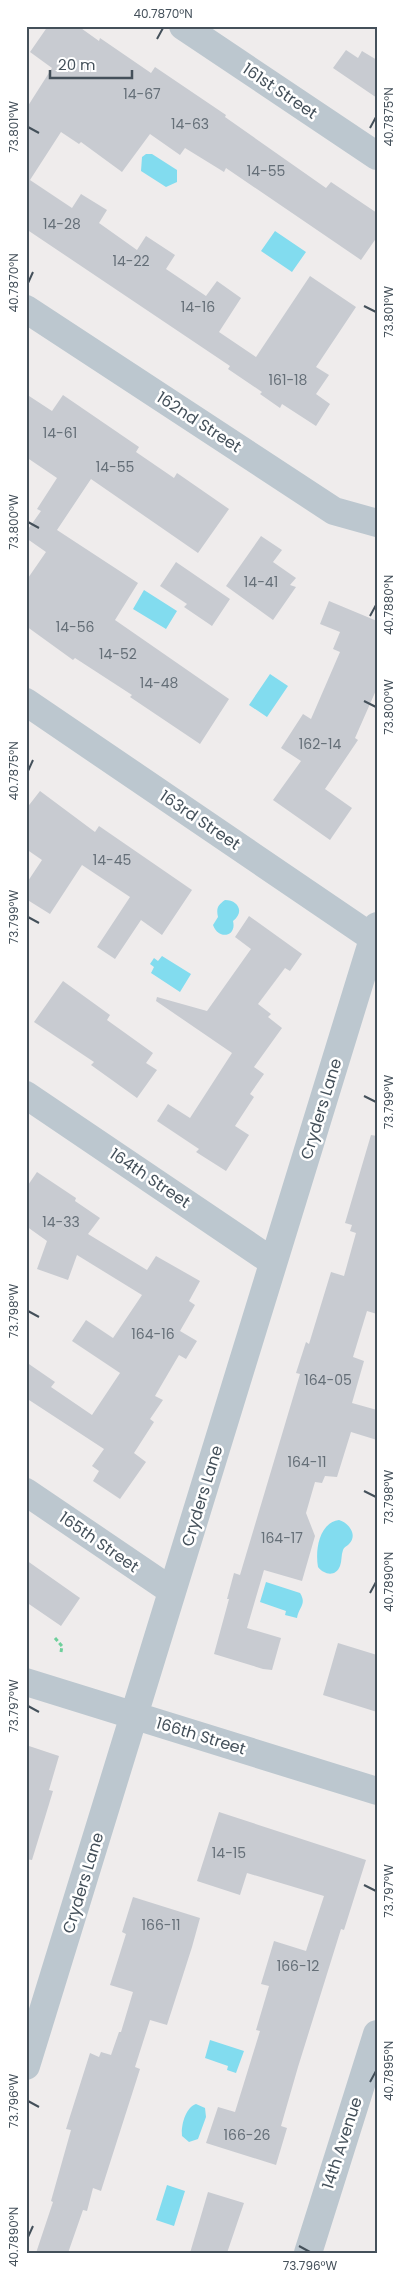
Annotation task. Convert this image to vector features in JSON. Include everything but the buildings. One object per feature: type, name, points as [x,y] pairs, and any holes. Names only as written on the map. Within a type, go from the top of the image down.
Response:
[{"type":"street","name":"161st Street","points":[[183,26],[377,156]]},
{"type":"street","name":"162nd Street","points":[[26,309],[334,511],[377,523]]},
{"type":"street","name":"163rd Street","points":[[26,702],[375,932]]},
{"type":"street","name":"Cryders Lane","points":[[26,2066],[31,2033],[134,1716],[375,932]]},
{"type":"street","name":"164th Street","points":[[26,1095],[273,1262]]},
{"type":"street","name":"165th Street","points":[[26,1492],[172,1591]]},
{"type":"street","name":"166th Street","points":[[26,1682],[377,1791]]},
{"type":"street","name":"14th Avenue","points":[[308,2253],[377,2034]]},
{"type":"path","points":[[54,1638],[62,1646],[61,1652]]},
{"type":"water","points":[[146,154],[152,154],[177,170],[177,182],[166,187],[141,171],[142,157]]},
{"type":"water","points":[[275,231],[306,252],[292,272],[261,251]]},
{"type":"water","points":[[144,590],[177,611],[166,629],[133,609]]},
{"type":"water","points":[[270,674],[288,686],[267,717],[249,705]]},
{"type":"water","points":[[225,900],[236,904],[239,914],[233,921],[234,926],[230,933],[223,935],[213,925],[218,917],[218,907]]},
{"type":"water","points":[[162,956],[191,974],[180,992],[151,973],[154,967],[150,964],[154,958],[158,961]]},
{"type":"water","points":[[339,1520],[349,1527],[353,1537],[352,1541],[343,1550],[338,1570],[330,1574],[318,1567],[318,1545],[327,1526]]},
{"type":"water","points":[[266,1582],[300,1593],[303,1603],[297,1618],[285,1615],[286,1611],[260,1602]]},
{"type":"water","points":[[210,2040],[244,2051],[236,2073],[227,2070],[228,2066],[205,2058]]},
{"type":"water","points":[[196,2104],[205,2108],[206,2117],[198,2139],[189,2142],[182,2136],[182,2127],[186,2113]]},
{"type":"water","points":[[167,2185],[185,2191],[174,2226],[156,2220]]}]
